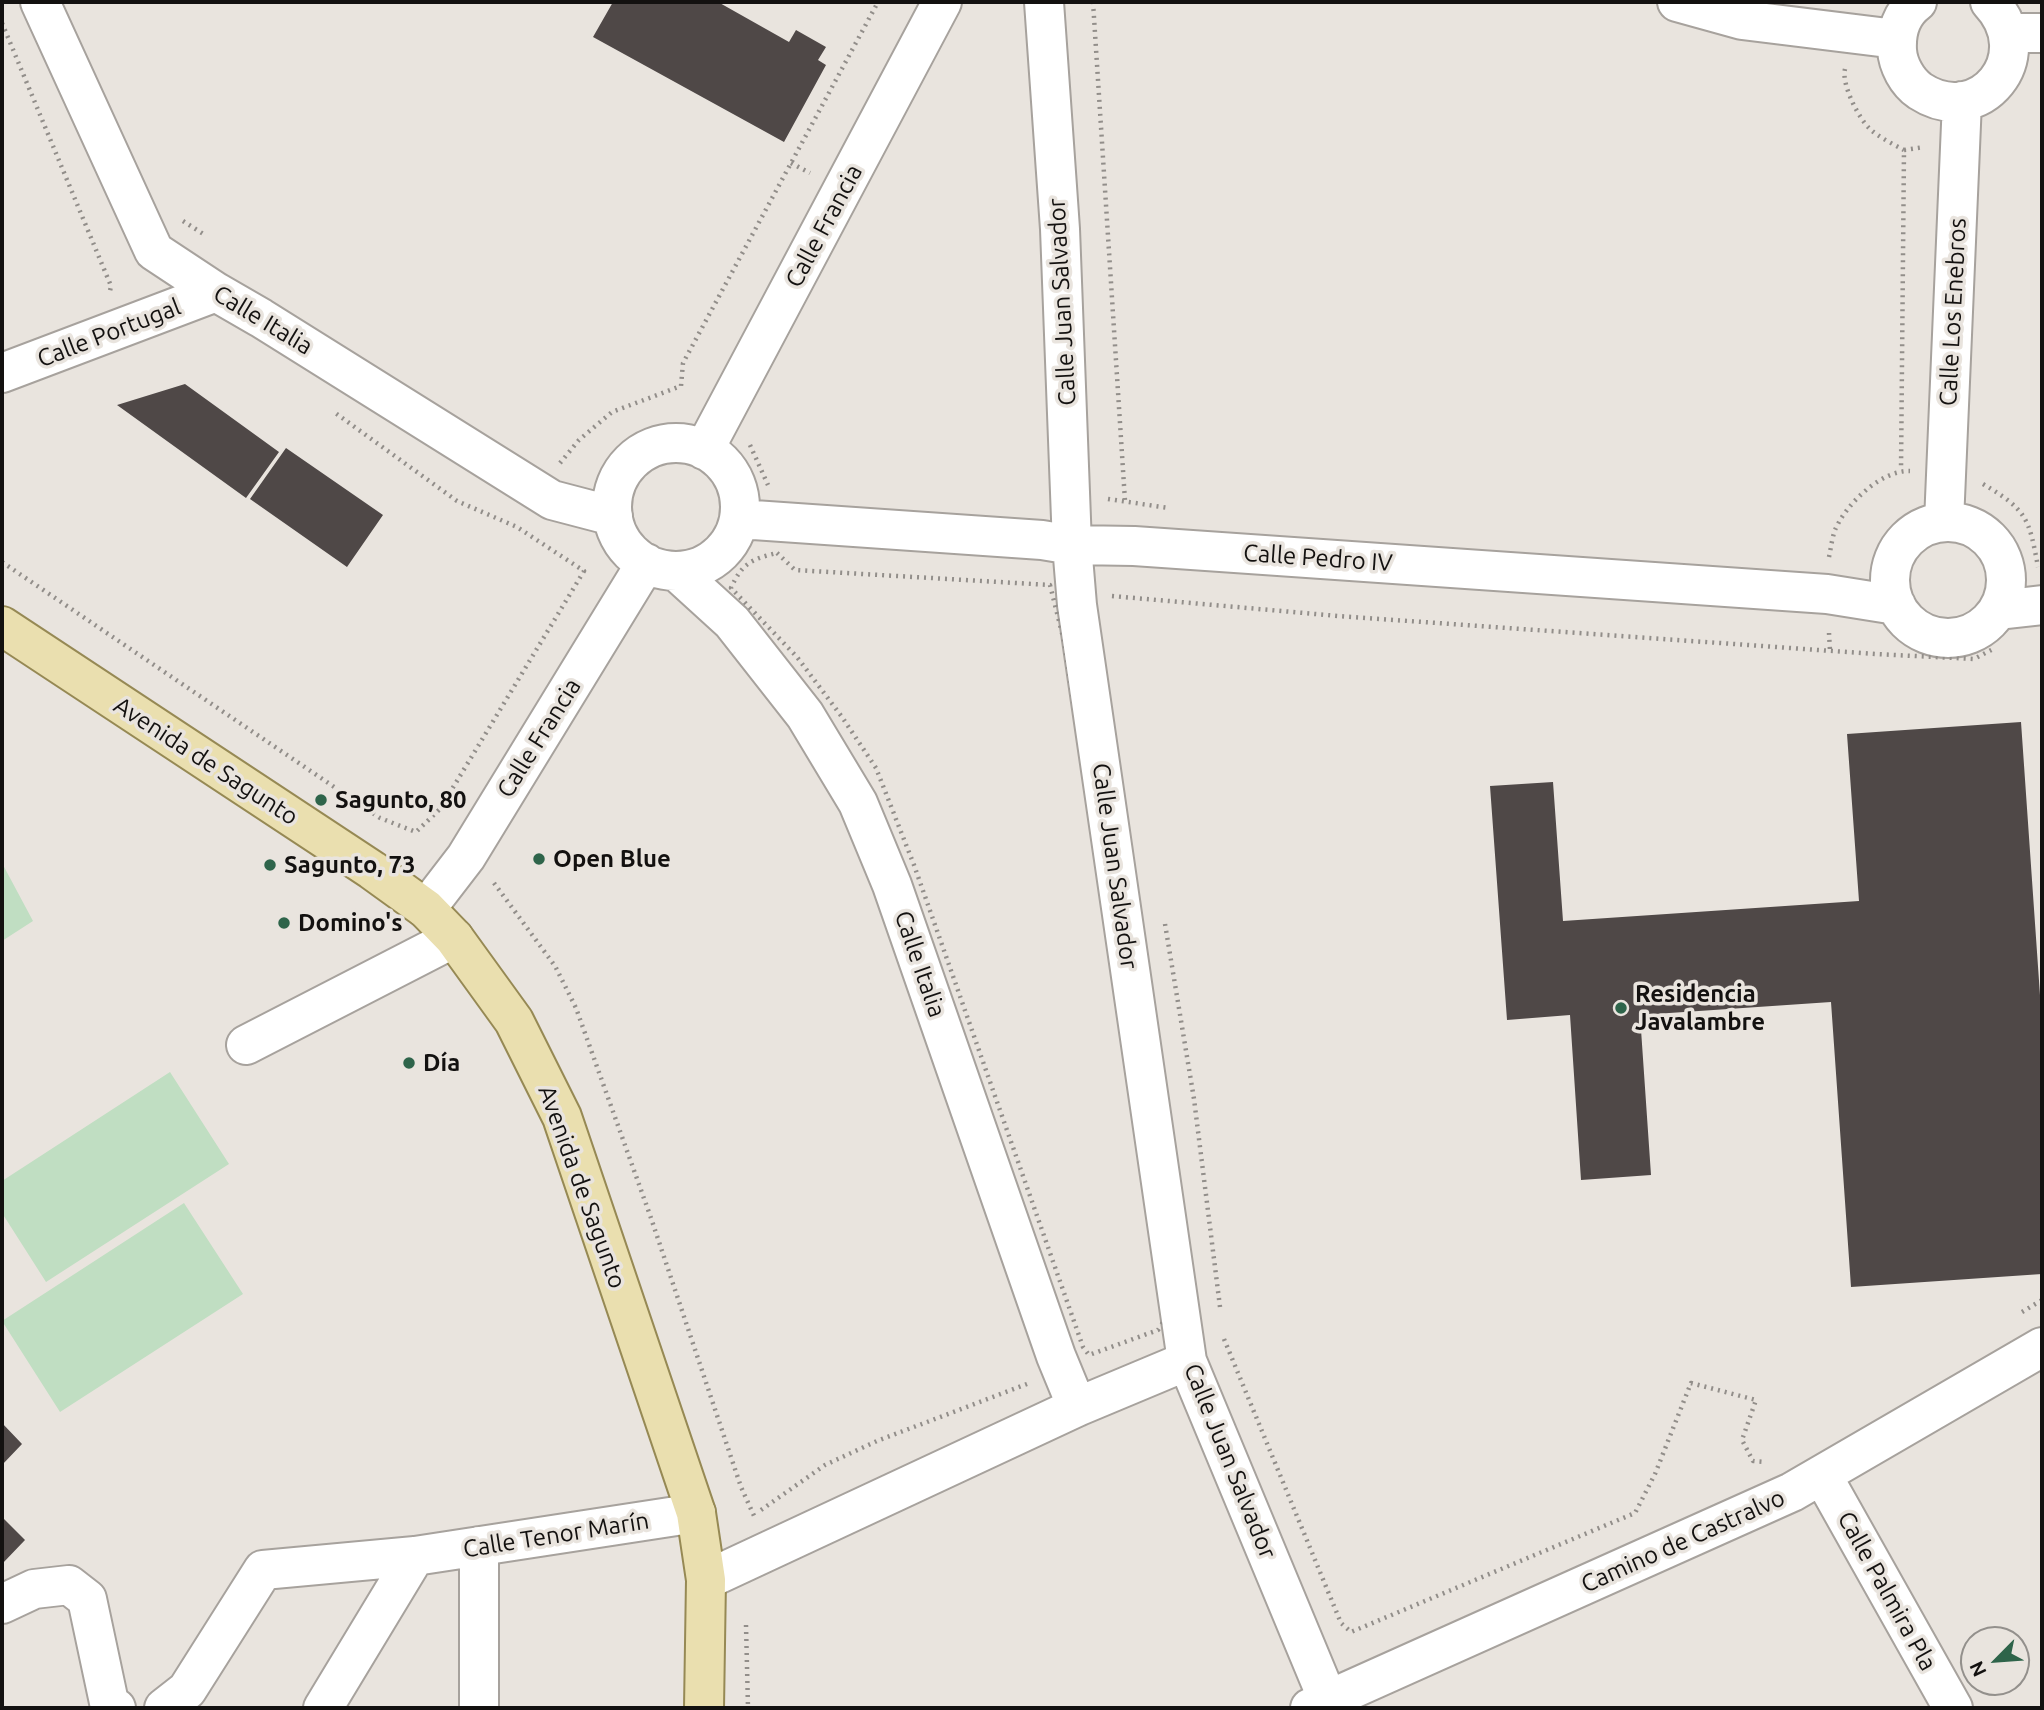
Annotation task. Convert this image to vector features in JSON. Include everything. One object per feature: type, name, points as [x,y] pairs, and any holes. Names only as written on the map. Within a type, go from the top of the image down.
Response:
[{"type":"main road","name":"Avenida de Sagunto","points":[[2,625],[372,870],[426,909],[454,938],[514,1021],[562,1117],[696,1513],[706,1580],[704,1708]]},
{"type":"street","name":"Calle Italia","points":[[40,2],[154,251],[552,500],[612,516]]},
{"type":"street","name":"Calle Francia","points":[[705,450],[942,2]]},
{"type":"street","name":"Calle Juan Salvador","points":[[1044,2],[1060,229],[1072,545],[1077,605],[1187,1361],[1319,1704]]},
{"type":"street","points":[[1677,2],[1742,11],[1896,40]]},
{"type":"street","points":[[1917,2],[1910,7],[1901,22],[1896,40],[1901,65],[1914,87],[1945,101],[1962,101],[1980,95],[1994,85],[2004,70],[2010,52],[2014,23]]},
{"type":"street","name":"Calle Los Enebros","points":[[1944,522],[1962,101]]},
{"type":"street","name":"Calle Portugal","points":[[2,373],[216,292]]},
{"type":"street","points":[[666,444],[686,444],[705,450],[721,461],[733,478],[740,498],[739,519],[732,540],[717,557],[698,568],[661,567],[630,552],[619,535],[612,516],[613,496],[619,477],[631,462],[647,450],[666,444]]},
{"type":"street","name":"Calle Pedro IV","points":[[739,519],[1042,540],[1072,545],[1134,546],[1813,593],[1896,605]]},
{"type":"street","points":[[1944,522],[1962,524],[1979,531],[1992,542],[2002,558],[2006,575],[2002,626],[1987,624],[1972,634],[1937,638],[1920,632],[1906,620],[1896,605],[1891,587],[1891,569],[1898,551],[1910,536],[1926,526],[1944,522]]},
{"type":"street","name":"Calle Italia","points":[[661,567],[732,622],[805,715],[858,803],[892,885],[1056,1356],[1077,1407]]},
{"type":"street","name":"Calle Francia","points":[[426,909],[466,857],[661,567]]},
{"type":"street","points":[[2002,626],[2041,590]]},
{"type":"street","points":[[246,1045],[454,938]]},
{"type":"street","name":"Camino de Castralvo","points":[[1319,1704],[1792,1492],[2042,1347]]},
{"type":"street","points":[[706,1580],[1077,1407],[1187,1361]]},
{"type":"street","name":"Calle Palmira Pla","points":[[1822,1475],[1953,1708]]},
{"type":"street","name":"Calle Tenor Marín","points":[[164,1708],[187,1690],[263,1570],[415,1556],[696,1513]]},
{"type":"street","points":[[479,1546],[479,1708]]},
{"type":"street","points":[[323,1708],[415,1556]]},
{"type":"street","points":[[2,1604],[34,1589],[68,1585],[87,1599],[110,1707],[116,1708]]},
{"type":"path","points":[[555,468],[579,440],[612,412],[681,386],[683,363],[878,2]]},
{"type":"path","points":[[1093,2],[1125,501],[1179,509]]},
{"type":"path","points":[[2,23],[111,286],[109,301]]},
{"type":"path","points":[[1853,34],[1843,75],[1852,102],[1869,129],[1903,150],[1901,470]]},
{"type":"path","points":[[176,216],[215,243]]},
{"type":"path","points":[[2,562],[380,818],[416,832],[440,809],[584,571],[517,527],[457,501],[328,407]]},
{"type":"path","points":[[1827,562],[1836,528],[1866,487],[1901,470],[1946,471],[1980,482],[2011,501],[2030,526],[2041,590]]},
{"type":"path","points":[[777,553],[795,570],[1049,585],[1064,641],[1113,931],[1158,1218],[1167,1316],[1158,1330],[1089,1355],[1083,1347],[915,864],[876,768],[797,657],[731,588],[737,574],[752,559],[777,553]]},
{"type":"path","points":[[1112,607],[1111,596],[1338,616],[1974,659],[2002,626]]},
{"type":"path","points":[[488,876],[555,966],[576,1007],[651,1218],[741,1487],[755,1515],[762,1553]]},
{"type":"path","points":[[1164,921],[1194,1099],[1221,1316]]},
{"type":"path","points":[[2019,1314],[2042,1300]]},
{"type":"path","points":[[1223,1336],[1340,1622],[1351,1632],[1635,1513],[1655,1474],[1691,1383],[1756,1400],[1742,1440],[1753,1461],[1773,1463]]},
{"type":"path","points":[[755,1515],[825,1465],[877,1441],[1026,1385],[1030,1378]]},
{"type":"path","points":[[746,1621],[748,1708]]},
{"type":"green space","points":[[2,863],[33,921],[2,941]]},
{"type":"green space","points":[[170,1072],[229,1164],[46,1282],[2,1213],[2,1181]]},
{"type":"green space","points":[[184,1203],[243,1294],[60,1412],[2,1321]]},
{"type":"building","points":[[613,2],[718,2],[789,42],[796,30],[826,47],[818,60],[826,65],[784,142],[593,37]]},
{"type":"building","points":[[185,384],[279,452],[246,498],[117,405]]},
{"type":"building","points":[[286,448],[383,515],[347,567],[250,499]]},
{"type":"building","name":"Residencia Javalambre","points":[[2021,722],[2042,1024],[2042,1274],[1851,1287],[1831,1002],[1640,1015],[1651,1175],[1581,1180],[1570,1015],[1507,1020],[1490,786],[1553,782],[1563,921],[1859,901],[1847,734]]},
{"type":"building","points":[[2,1423],[22,1444],[2,1465]]},
{"type":"building","points":[[2,1517],[25,1540],[2,1564]]},
{"type":"place","name":"Sagunto, 80","points":[[321,800]]},
{"type":"place","name":"Open Blue","points":[[539,859]]},
{"type":"place","name":"Sagunto, 73","points":[[270,865]]},
{"type":"place","name":"Domino's","points":[[284,923]]},
{"type":"place","name":"Residencia Javalambre","points":[[1621,1008]]},
{"type":"place","name":"Día","points":[[409,1063]]}]
